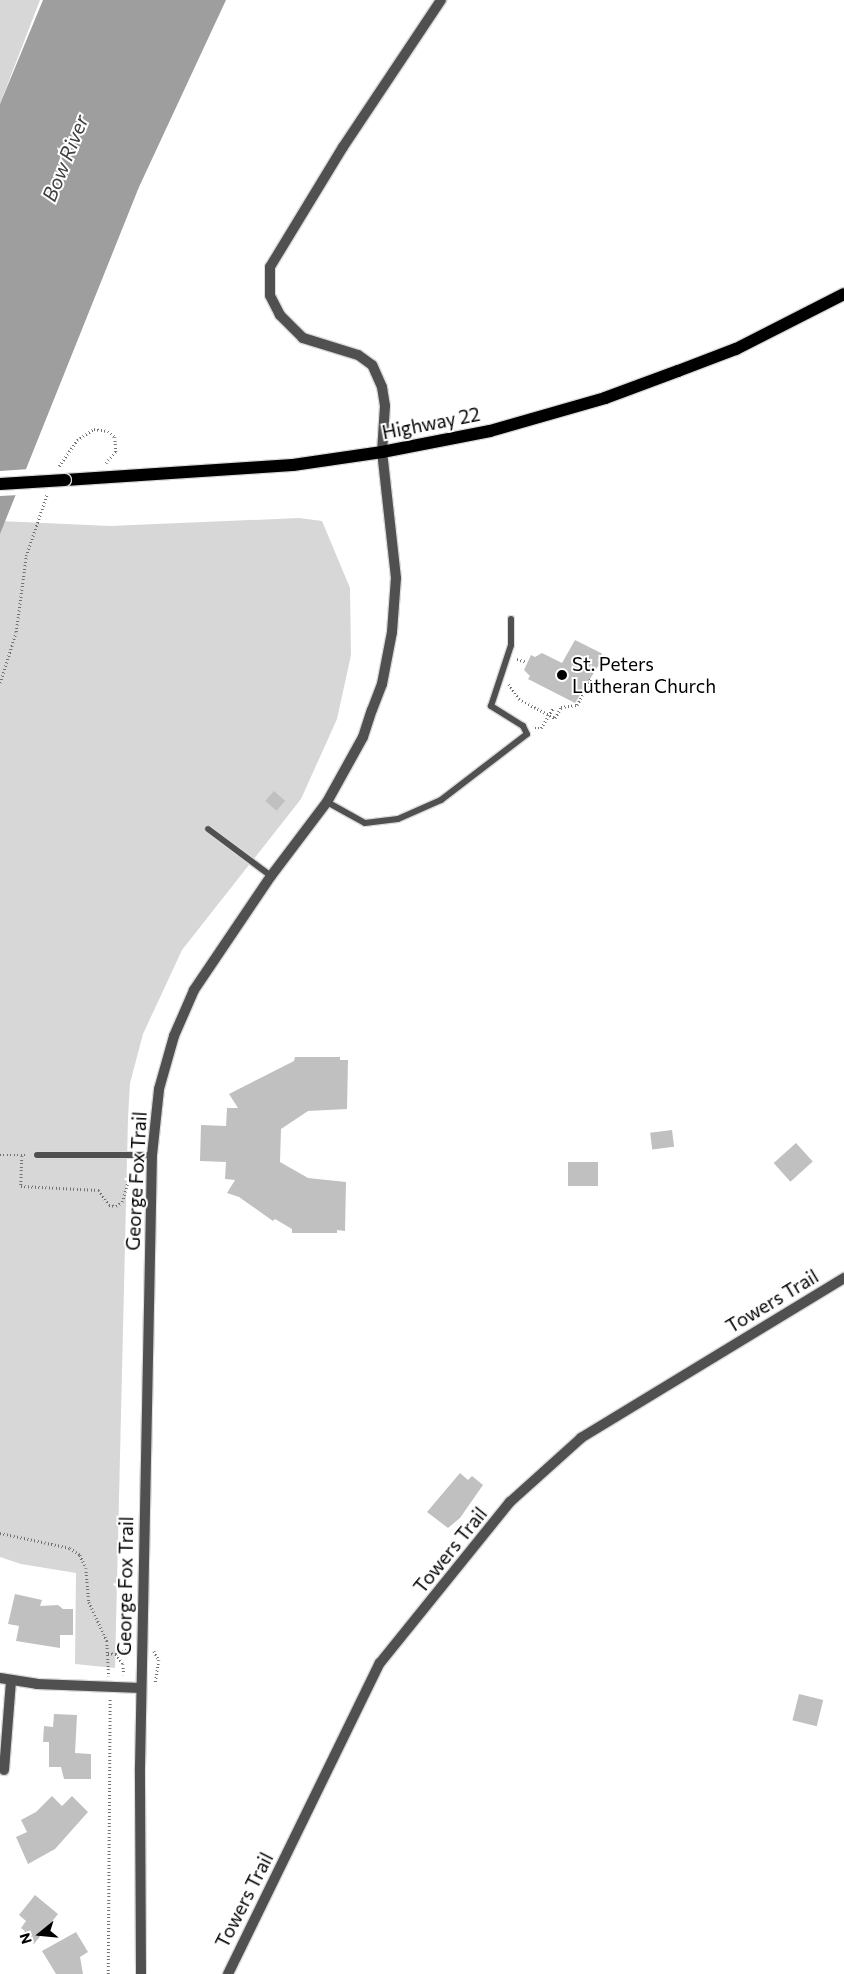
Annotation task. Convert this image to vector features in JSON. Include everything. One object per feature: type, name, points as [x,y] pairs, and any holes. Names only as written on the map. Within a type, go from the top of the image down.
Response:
[{"type":"main road","name":"Highway 22","points":[[0,484],[293,465],[382,452],[490,431],[605,398],[736,349],[844,294]]},
{"type":"street","name":"George Fox Trail","points":[[141,1974],[141,1688],[151,1180],[159,1089],[174,1036],[194,990],[271,876],[328,802],[363,737],[382,684],[392,632],[396,578],[382,452],[385,406],[382,387],[372,365],[358,355],[303,338],[280,316],[270,295],[270,267],[344,147],[441,0]]},
{"type":"street","name":"Towers Trail","points":[[228,1974],[380,1663],[510,1502],[582,1438],[844,1278]]},
{"type":"street","points":[[0,1678],[11,1681],[141,1688]]},
{"type":"street","points":[[4,1770],[11,1681]]},
{"type":"lane","points":[[328,802],[365,823],[385,822],[417,812],[442,800],[509,750],[527,734],[526,729],[491,706],[511,646],[511,619]]},
{"type":"lane","points":[[208,829],[271,876]]},
{"type":"lane","points":[[37,1155],[152,1155]]},
{"type":"path","points":[[77,440],[94,428],[108,431],[117,445],[114,456],[104,463]]},
{"type":"path","points":[[0,683],[15,640],[26,556],[38,516]]},
{"type":"path","points":[[514,660],[528,662]]},
{"type":"path","points":[[508,679],[519,699],[555,718],[561,707],[577,705],[590,679]]},
{"type":"path","points":[[526,729],[541,728],[553,708]]},
{"type":"path","points":[[0,1155],[37,1155]]},
{"type":"path","points":[[22,1156],[21,1186],[99,1190],[109,1205],[122,1202],[128,1182],[151,1180]]},
{"type":"path","points":[[0,1533],[77,1552],[86,1568],[89,1602],[105,1634],[108,1653],[108,1673]]},
{"type":"path","points":[[108,1653],[116,1654]]},
{"type":"path","points":[[108,1974],[110,1702]]},
{"type":"shaded area","points":[[0,0],[40,0],[0,104]]},
{"type":"shaded area","points":[[299,518],[322,521],[350,588],[351,655],[337,719],[301,799],[182,950],[143,1034],[130,1083],[128,1118],[115,1668],[75,1664],[76,1573],[21,1564],[0,1557],[0,521],[110,526]]},
{"type":"water","name":"Bow River","points":[[43,0],[226,0],[139,187],[0,534],[0,104]]},
{"type":"pier","points":[[30,469],[19,495],[0,496],[0,471]]},
{"type":"building","name":"St. Peters Lutheran Church","points":[[575,640],[605,655],[575,703],[528,679],[530,676],[524,670],[531,655],[535,657],[542,653],[562,663]]},
{"type":"building","points":[[274,791],[285,801],[276,811],[265,801]]},
{"type":"building","points":[[295,1057],[340,1057],[340,1060],[348,1060],[347,1109],[308,1111],[281,1129],[280,1162],[308,1178],[346,1182],[345,1231],[337,1230],[337,1233],[292,1233],[292,1229],[275,1219],[273,1221],[239,1197],[227,1193],[235,1180],[225,1179],[226,1162],[200,1161],[201,1125],[226,1126],[227,1108],[238,1108],[229,1094],[294,1061]]},
{"type":"building","points":[[672,1130],[674,1147],[652,1150],[650,1133]]},
{"type":"building","points":[[796,1143],[813,1162],[790,1182],[774,1163]]},
{"type":"building","points":[[568,1162],[598,1162],[598,1186],[568,1186]]},
{"type":"building","points":[[460,1473],[468,1480],[472,1476],[483,1485],[460,1518],[448,1528],[427,1512]]},
{"type":"building","points":[[15,1594],[42,1600],[40,1606],[58,1605],[63,1609],[73,1609],[73,1635],[60,1635],[60,1648],[16,1641],[19,1626],[8,1624]]},
{"type":"building","points":[[799,1694],[823,1700],[817,1726],[792,1720]]},
{"type":"building","points":[[54,1714],[77,1715],[75,1753],[91,1754],[91,1779],[64,1779],[61,1767],[49,1767],[49,1742],[43,1742],[44,1726],[53,1727]]},
{"type":"building","points":[[52,1796],[62,1806],[72,1796],[88,1812],[55,1849],[28,1864],[16,1837],[27,1832],[21,1820],[36,1812]]},
{"type":"building","points":[[35,1895],[58,1914],[34,1944],[22,1934],[25,1931],[21,1928],[26,1921],[19,1915]]},
{"type":"building","points":[[76,1932],[88,1952],[80,1957],[83,1974],[56,1974],[42,1951]]},
{"type":"place","name":"St. Peters Lutheran Church","points":[[562,675]]}]
